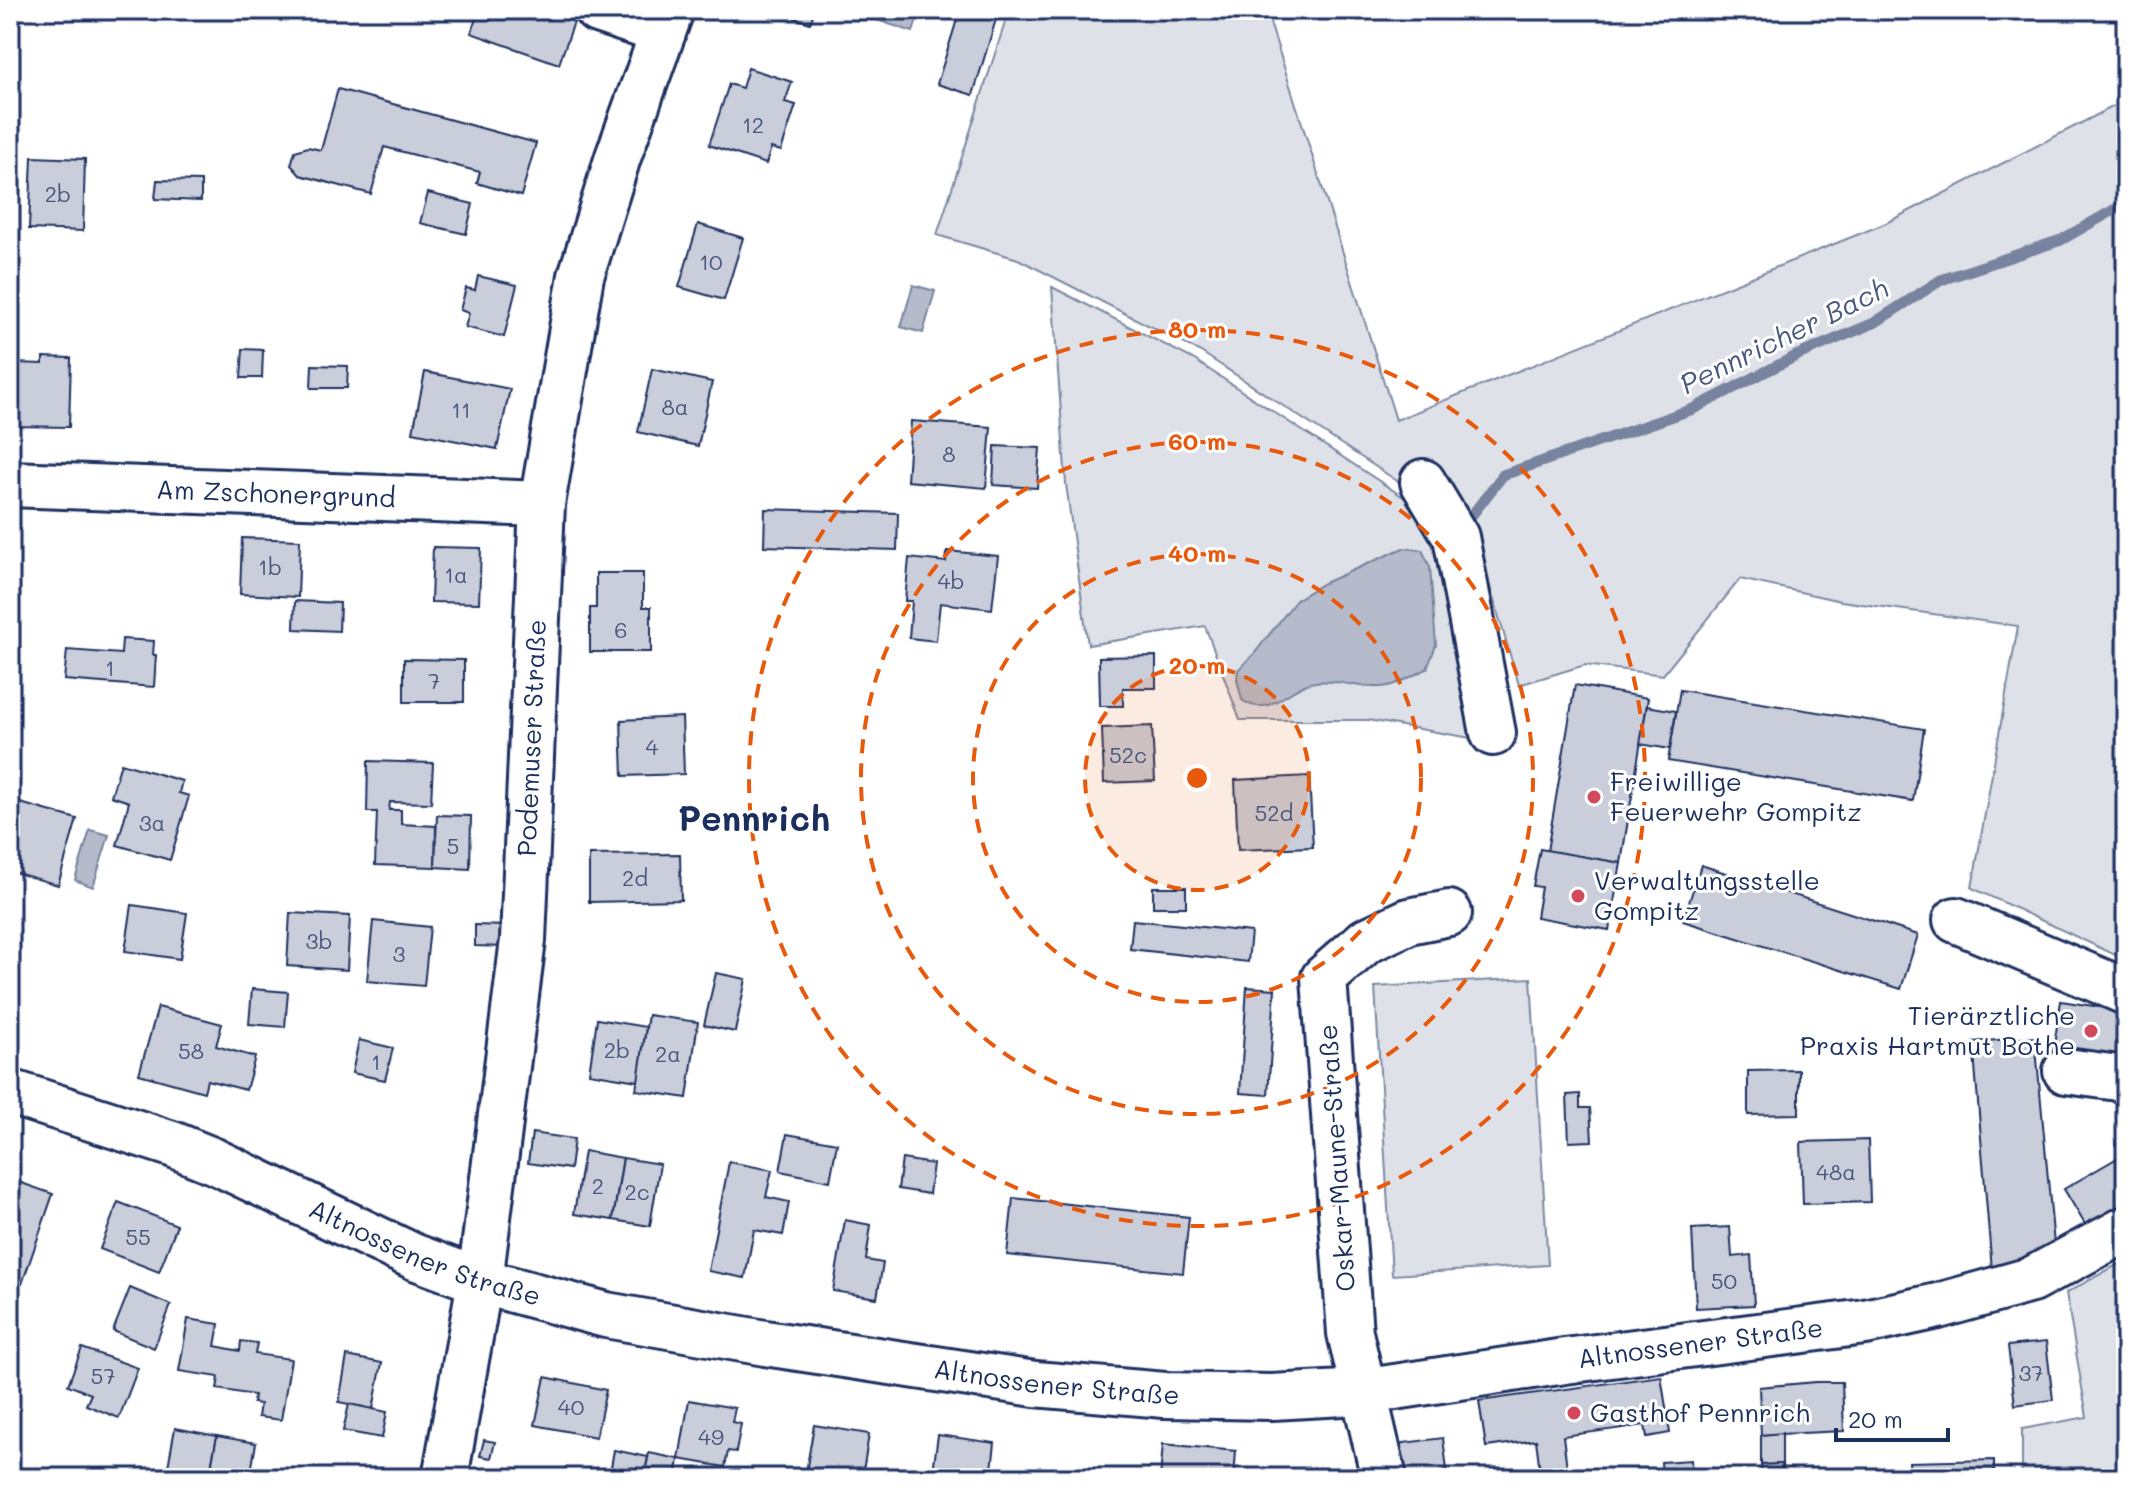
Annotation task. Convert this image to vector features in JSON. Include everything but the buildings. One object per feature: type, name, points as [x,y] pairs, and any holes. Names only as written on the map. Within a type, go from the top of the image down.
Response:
[{"type":"street","points":[[597,10],[667,21]]},
{"type":"street","name":"Podemuser Straße","points":[[445,1478],[480,1281],[523,940],[542,504],[581,276],[618,157],[667,21]]},
{"type":"street","name":"Am Zschonergrund","points":[[10,484],[542,504]]},
{"type":"street","points":[[1441,511],[1493,733]]},
{"type":"street","name":"Oskar-Maune-Straße","points":[[1384,1478],[1350,1333],[1324,978],[1366,941],[1409,921],[1449,913]]},
{"type":"street","points":[[1956,920],[2126,992]]},
{"type":"street","points":[[2066,1071],[2126,1079]]},
{"type":"street","name":"Altnossener Straße","points":[[10,1092],[172,1144],[214,1161],[415,1257],[480,1281],[606,1315],[1035,1384],[1165,1395],[1272,1397],[1362,1392],[1565,1361],[1865,1322],[1923,1310],[2031,1280],[2126,1229]]},
{"type":"shaded area","points":[[1009,10],[1266,10],[1396,420],[1884,224],[2126,100],[2126,960],[1972,888],[2018,626],[1841,601],[1740,579],[1663,675],[1585,665],[1519,685],[1466,506],[1443,511],[1201,352],[1018,259],[937,235]]},
{"type":"shaded area","points":[[1052,287],[1193,359],[1446,525],[1482,740],[1368,720],[1240,720],[1205,626],[1088,645],[1066,484]]},
{"type":"shaded area","points":[[1531,978],[1548,1265],[1392,1275],[1375,987]]},
{"type":"shaded area","points":[[2126,1260],[2126,1478],[2022,1478],[2022,1429],[2087,1417],[2066,1293]]},
{"type":"water","points":[[870,10],[920,11],[913,32],[868,17]]},
{"type":"water","points":[[913,285],[935,291],[923,333],[901,327]]},
{"type":"water","points":[[1403,548],[1422,550],[1430,567],[1436,645],[1427,669],[1386,686],[1319,682],[1301,687],[1269,705],[1251,705],[1242,700],[1238,670],[1297,599],[1324,583]]},
{"type":"water","points":[[90,830],[109,835],[93,887],[75,880]]},
{"type":"waterway","name":"Pennricher Bach","points":[[1472,515],[1503,475],[1693,409],[1798,355],[1874,323],[1941,280],[2061,240],[2126,203]]},
{"type":"place","name":"Freiwillige Feuerwehr Gompitz","points":[[1594,797]]},
{"type":"place","name":"Verwaltungsstelle Gompitz","points":[[1578,896]]},
{"type":"place","name":"Tierärztliche Praxis Hartmut Bothe","points":[[2091,1031]]},
{"type":"place","name":"Gasthof Pennrich","points":[[1574,1413]]},
{"type":"district","name":"Pennrich","points":[[754,819]]}]
